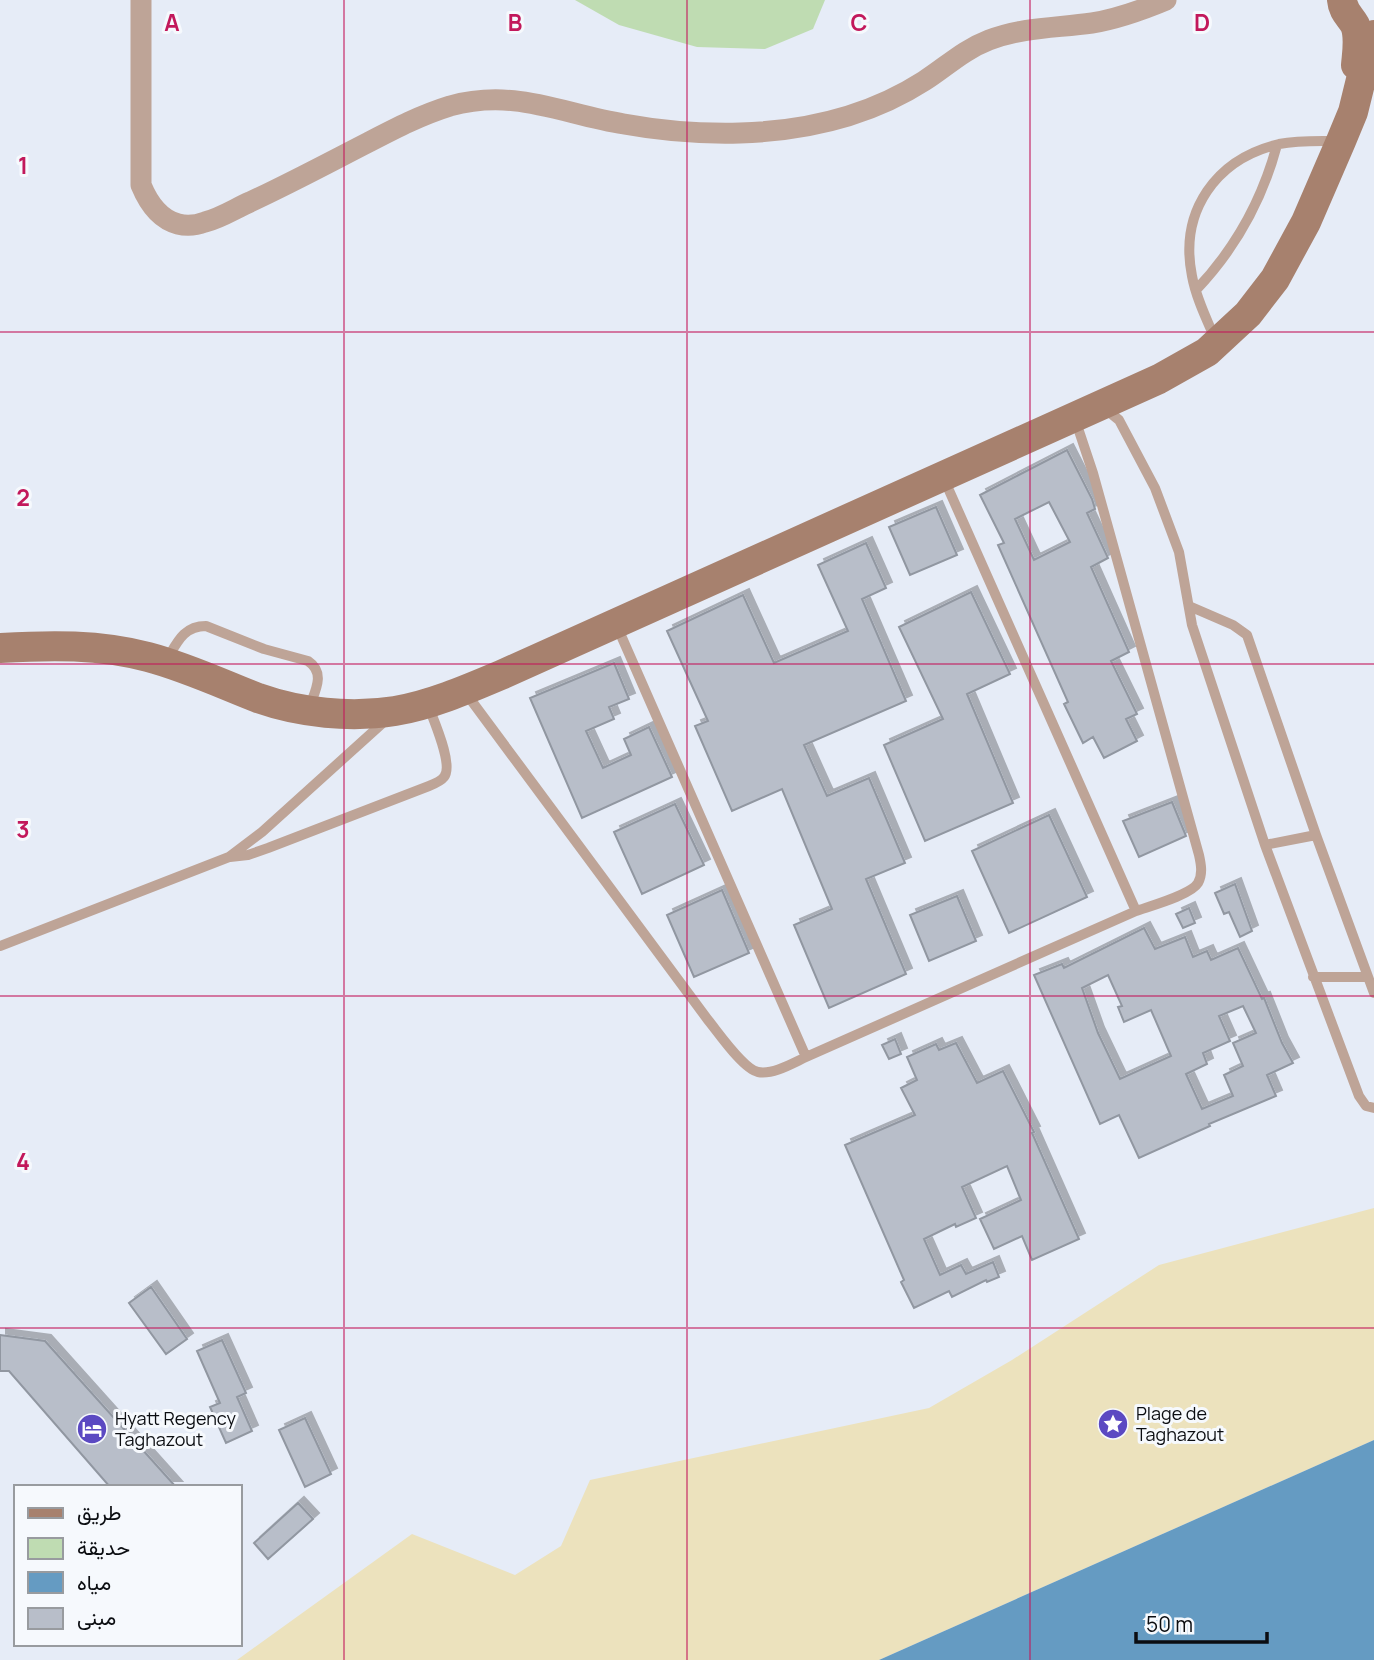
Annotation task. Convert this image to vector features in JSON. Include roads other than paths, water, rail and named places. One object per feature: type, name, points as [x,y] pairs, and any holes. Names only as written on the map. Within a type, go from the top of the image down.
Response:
[{"type":"street","points":[[141,0],[141,185],[147,199],[164,217],[177,224],[191,225],[206,222],[261,197],[423,114],[454,105],[483,100],[528,102],[621,124],[685,132],[740,133],[806,128],[864,113],[923,82],[965,50],[989,40],[1021,30],[1093,23],[1166,0]]},
{"type":"street","points":[[0,648],[51,646],[113,649],[166,662],[261,699],[308,710],[369,713],[396,711],[464,690],[1178,369],[1207,352],[1248,314],[1275,279],[1306,222],[1353,113],[1358,46],[1355,14]]},
{"type":"lane","points":[[1217,344],[1192,276],[1189,246],[1193,217],[1198,205],[1212,183],[1248,156],[1277,145],[1341,141]]},
{"type":"lane","points":[[1196,290],[1227,254],[1247,223],[1262,191],[1277,145]]},
{"type":"lane","points":[[464,690],[708,1020],[747,1066],[756,1072],[769,1071],[806,1057],[1193,888],[1200,880],[1201,865],[1093,473],[1088,411],[1119,420],[1155,488],[1179,552],[1192,625],[1265,845],[1313,977],[1359,1096],[1366,1106],[1374,1108]]},
{"type":"lane","points":[[943,475],[1136,911]]},
{"type":"lane","points":[[1189,606],[1233,625],[1247,635],[1374,993]]},
{"type":"lane","points":[[615,623],[806,1057]]},
{"type":"lane","points":[[166,662],[187,629],[206,626],[239,640],[313,664],[317,669],[318,681],[308,710]]},
{"type":"lane","points":[[0,946],[229,857],[248,855],[268,848],[444,778],[447,759],[428,702]]},
{"type":"lane","points":[[229,857],[262,832],[396,711]]},
{"type":"lane","points":[[1265,845],[1316,835]]},
{"type":"lane","points":[[1313,977],[1367,977]]},
{"type":"water","points":[[1374,1440],[1374,1660],[879,1660]]},
{"type":"place","name":"Plage de Taghazout","points":[[1113,1424]]},
{"type":"place","name":"Hyatt Regency Taghazout","points":[[92,1429]]}]
